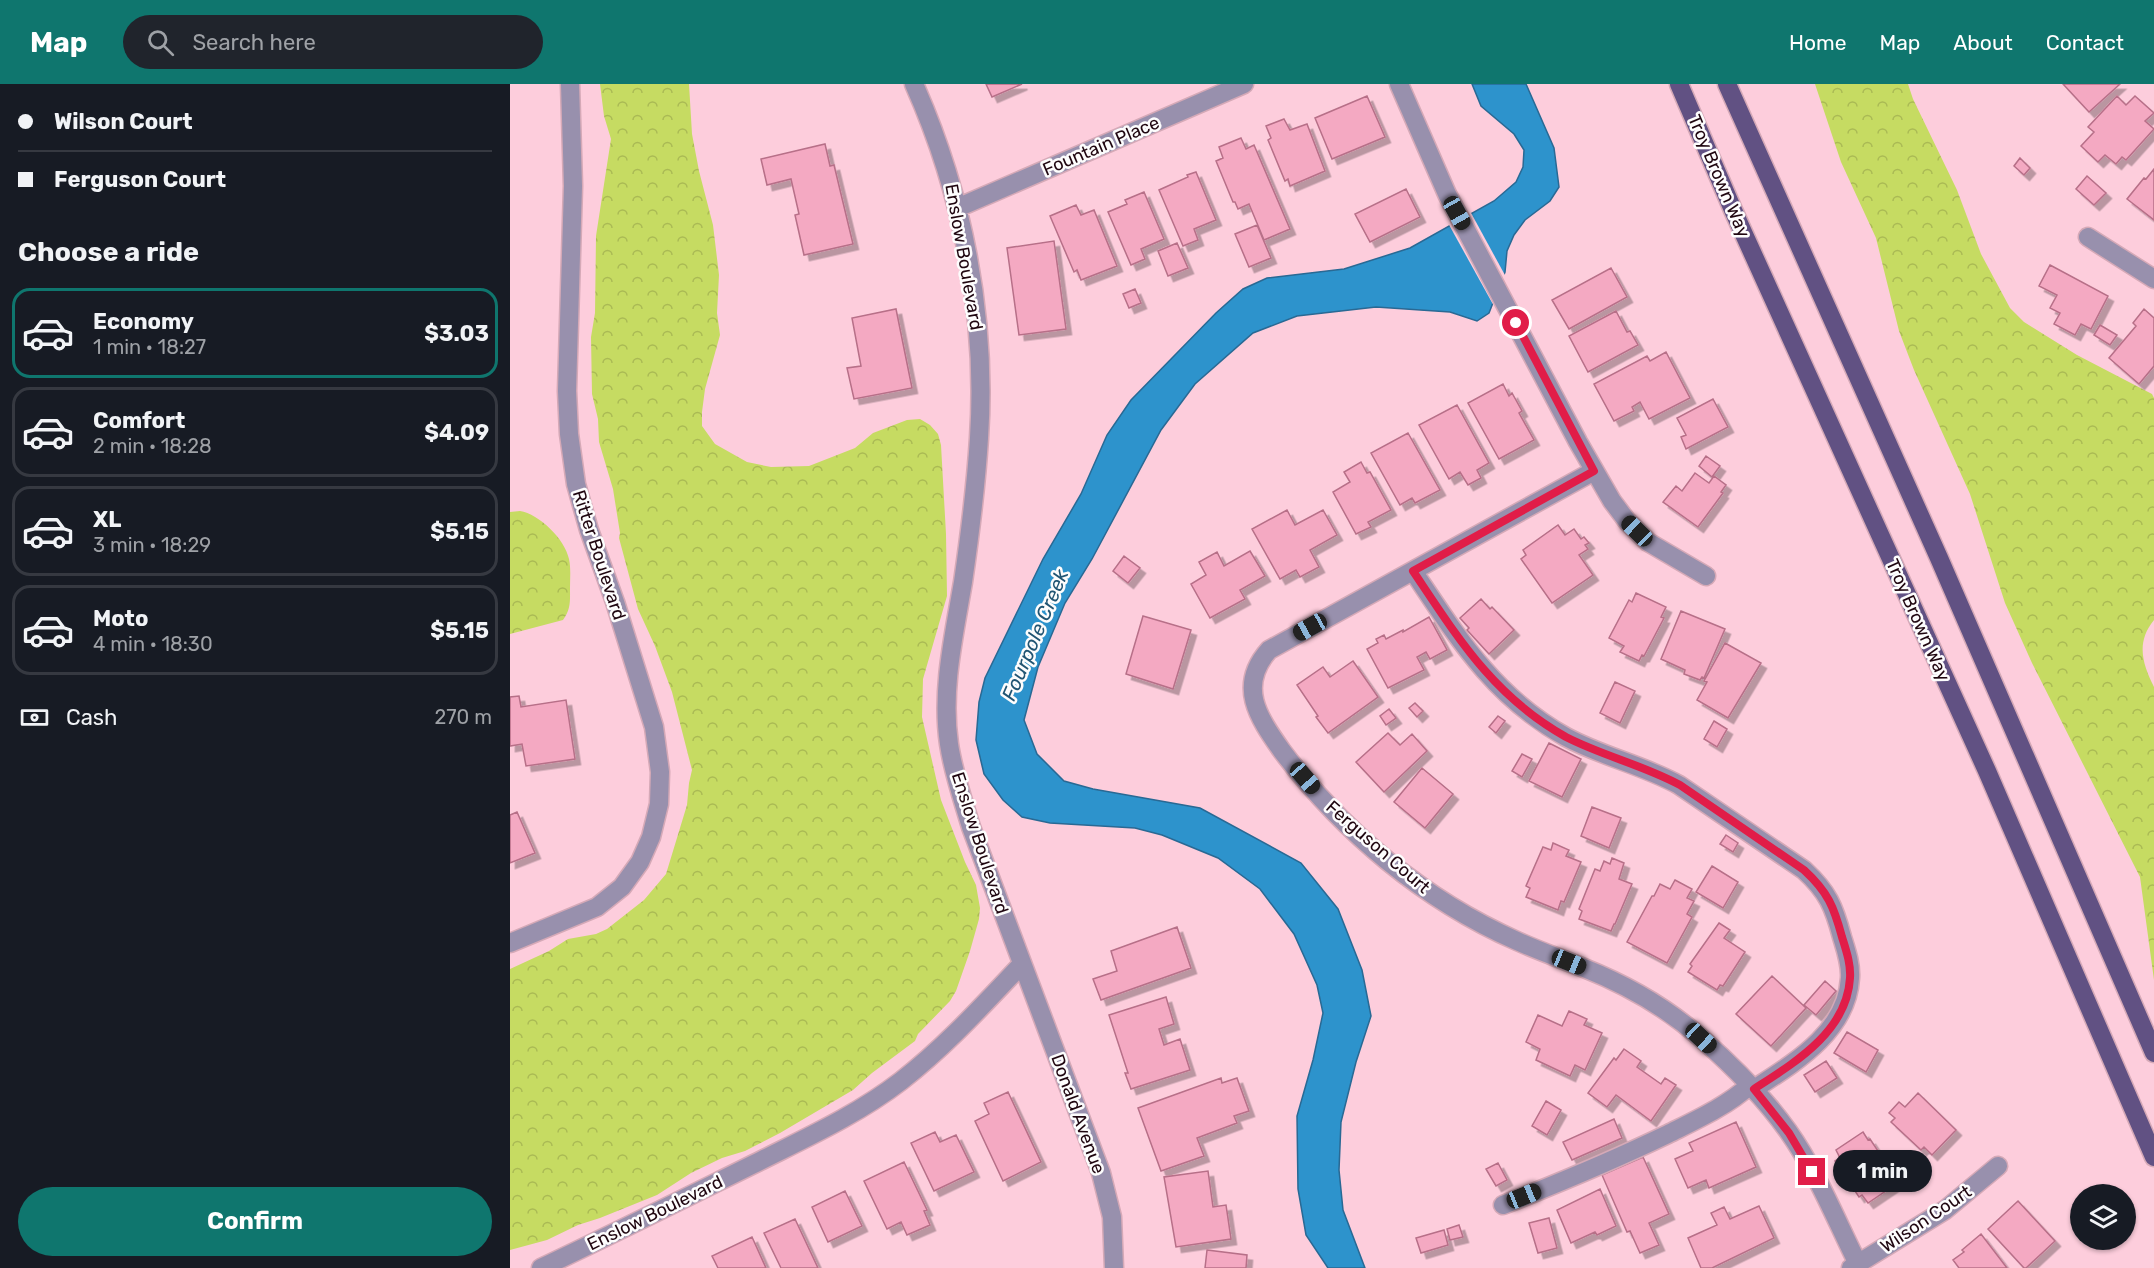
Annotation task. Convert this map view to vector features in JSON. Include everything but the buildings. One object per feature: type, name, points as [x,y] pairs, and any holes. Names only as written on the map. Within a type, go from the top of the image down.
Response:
[{"type":"main road","name":"Troy Brown Way","points":[[1679,84],[1733,210],[1987,771],[2154,1157]]},
{"type":"main road","points":[[1727,84],[1939,558],[2154,1053]]},
{"type":"street","name":"Ritter Boulevard","points":[[510,942],[597,906],[622,887],[640,861],[651,837],[659,804],[660,772],[654,727],[615,602],[589,530],[576,484],[569,434],[567,379],[573,186],[570,84]]},
{"type":"street","name":"Enslow Boulevard","points":[[541,1268],[812,1137],[861,1109],[936,1053],[1022,964],[971,827],[949,743],[948,670],[968,544],[981,401],[980,365],[974,293],[957,208],[943,154],[914,84]]},
{"type":"street","name":"Fountain Place","points":[[957,208],[1245,84]]},
{"type":"street","points":[[1399,84],[1447,194],[1594,471],[1627,521],[1648,542],[1706,576]]},
{"type":"street","points":[[2088,237],[2139,272],[2154,279]]},
{"type":"street","name":"Ferguson Court","points":[[1594,471],[1269,650],[1258,662],[1252,678],[1252,695],[1257,712],[1291,762],[1332,809],[1396,868],[1431,894],[1474,921],[1517,942],[1586,969],[1639,995],[1669,1013],[1701,1038],[1752,1087],[1789,1133],[1812,1172],[1855,1266]]},
{"type":"street","points":[[1413,571],[1467,651],[1507,694],[1537,718],[1591,749],[1659,774],[1680,785],[1804,870],[1821,885],[1831,902],[1848,956],[1850,978],[1845,1001],[1833,1024],[1816,1044],[1787,1067],[1692,1122],[1610,1162],[1503,1205]]},
{"type":"street","name":"Donald Avenue","points":[[1022,964],[1101,1173],[1112,1217],[1114,1268]]},
{"type":"street","name":"Wilson Court","points":[[1855,1266],[1945,1210],[1998,1166]]},
{"type":"green space","points":[[600,84],[689,84],[692,134],[713,225],[719,275],[717,313],[720,335],[705,389],[702,412],[702,426],[715,444],[747,462],[771,467],[809,466],[855,448],[873,433],[907,420],[920,419],[938,434],[941,445],[946,534],[947,596],[923,679],[922,717],[941,800],[976,885],[980,908],[970,951],[956,991],[950,1001],[918,1034],[915,1041],[853,1090],[780,1133],[745,1151],[722,1158],[691,1173],[657,1195],[578,1225],[547,1240],[510,1250],[510,969],[549,951],[568,939],[596,934],[607,929],[644,900],[666,874],[687,805],[692,770],[672,692],[638,609],[619,538],[613,489],[599,442],[598,419],[592,394],[591,337],[595,313],[596,236],[611,139],[604,116]]},
{"type":"green space","points":[[1815,84],[1908,84],[1957,190],[1981,254],[2010,308],[2024,322],[2077,355],[2152,394],[2154,398],[2154,620],[2145,636],[2143,653],[2146,670],[2154,687],[2154,980],[2140,877],[2032,663],[2005,603],[1970,494],[1914,370],[1899,331],[1876,238],[1841,162]]},
{"type":"green space","points":[[520,511],[543,522],[557,536],[567,551],[570,562],[570,601],[563,620],[510,634],[510,512]]},
{"type":"water","name":"Fourpole Creek","points":[[1472,84],[1526,84],[1554,148],[1559,187],[1550,201],[1525,220],[1514,235],[1507,251],[1505,272],[1489,313],[1477,321],[1450,312],[1376,307],[1297,316],[1253,333],[1195,384],[1161,430],[1092,559],[1065,603],[1038,667],[1024,720],[1037,754],[1064,781],[1093,789],[1200,808],[1301,863],[1338,909],[1362,970],[1371,1016],[1356,1062],[1341,1122],[1339,1170],[1343,1210],[1365,1268],[1328,1268],[1306,1235],[1298,1189],[1297,1116],[1313,1060],[1323,1013],[1317,985],[1294,934],[1260,889],[1218,858],[1162,835],[1135,828],[1050,823],[1022,817],[1003,800],[984,774],[976,740],[979,702],[985,678],[1043,559],[1081,494],[1107,435],[1131,400],[1216,313],[1243,289],[1267,278],[1344,269],[1410,248],[1494,201],[1516,182],[1523,167],[1524,150],[1514,134],[1481,106]]},
{"type":"pier","points":[[1470,211],[1506,277],[1495,308],[1448,223]]},
{"type":"route","points":[[1516,323],[1594,471],[1413,571],[1467,651],[1507,694],[1537,718],[1591,749],[1642,767],[1680,785],[1804,870],[1821,885],[1831,902],[1848,956],[1850,978],[1845,1001],[1833,1024],[1816,1044],[1754,1089],[1789,1133],[1812,1172]]}]
